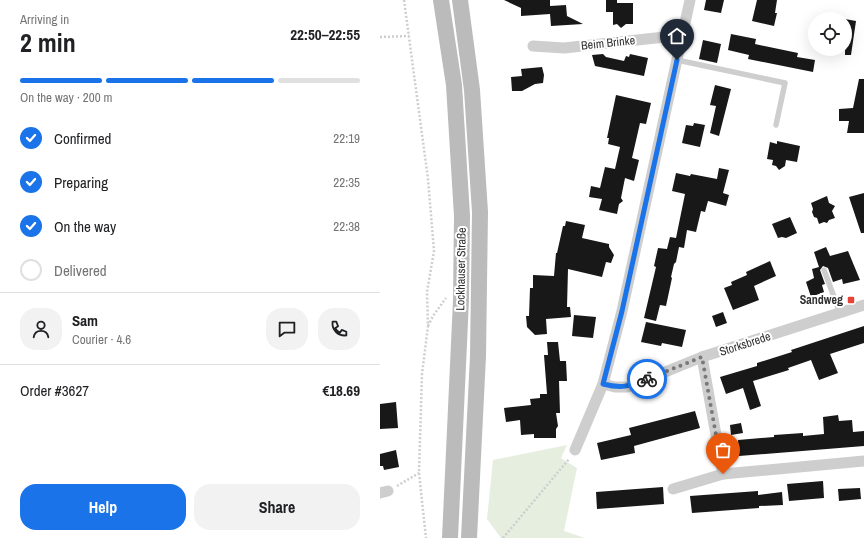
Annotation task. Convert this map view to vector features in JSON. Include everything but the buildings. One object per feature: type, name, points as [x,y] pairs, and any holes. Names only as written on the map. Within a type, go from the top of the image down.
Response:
[{"type":"main road","name":"Lockhauser Straße","points":[[441,0],[454,85],[462,216],[461,300],[450,538]]},
{"type":"main road","name":"Lockhauser Straße","points":[[460,0],[472,90],[480,212],[478,356],[470,538]]},
{"type":"street","points":[[575,450],[603,384],[622,311],[690,0]]},
{"type":"street","name":"Beim Brinke","points":[[533,46],[564,48],[683,36]]},
{"type":"street","name":"Storksbrede","points":[[603,384],[615,387],[628,387],[702,357],[864,305]]},
{"type":"street","points":[[702,357],[723,474]]},
{"type":"street","points":[[673,489],[723,474],[864,461]]},
{"type":"lane","points":[[677,60],[785,83],[776,125]]},
{"type":"lane","points":[[824,270],[840,313]]},
{"type":"path","points":[[404,0],[428,179],[434,251],[427,292],[428,326],[422,374],[419,473],[426,538]]},
{"type":"path","points":[[380,37],[409,36]]},
{"type":"path","points":[[428,326],[445,299],[447,293]]},
{"type":"path","points":[[503,538],[575,450]]},
{"type":"path","points":[[384,492],[419,473]]},
{"type":"green space","points":[[567,445],[561,458],[577,468],[564,531],[585,538],[501,538],[487,519],[493,460]]},
{"type":"way so far","points":[[647,379],[702,357],[723,474]]},
{"type":"place","name":"Sandweg","points":[[851,300]]},
{"type":"route","points":[[647,379],[628,387],[615,387],[603,384],[622,311],[677,60]]}]
